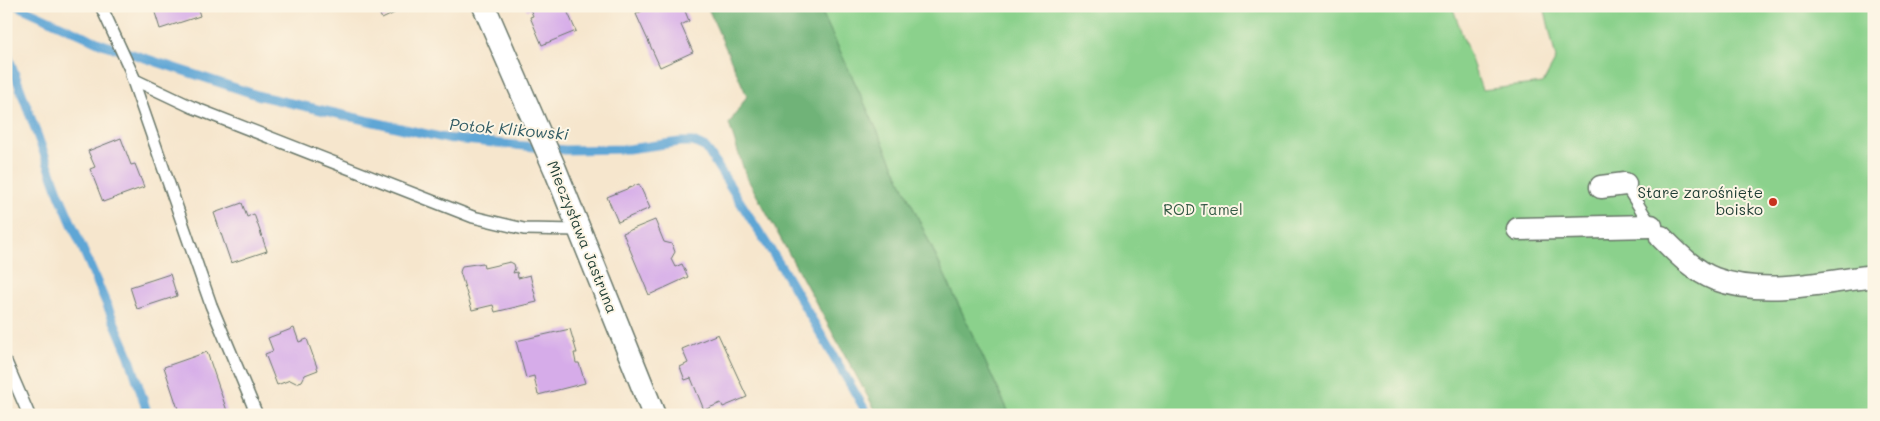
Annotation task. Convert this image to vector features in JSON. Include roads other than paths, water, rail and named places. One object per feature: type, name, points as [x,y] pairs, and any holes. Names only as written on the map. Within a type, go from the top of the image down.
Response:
[{"type":"street","name":"Mieczysława Jastruna","points":[[484,6],[545,147],[654,415]]},
{"type":"street","points":[[1600,187],[1626,184]]},
{"type":"street","points":[[1518,229],[1656,231],[1684,259],[1714,279],[1748,286],[1783,287],[1874,276]]},
{"type":"lane","points":[[101,6],[135,80],[192,107],[473,217],[524,229],[579,230]]},
{"type":"lane","points":[[126,62],[211,305],[257,415]]},
{"type":"lane","points":[[1626,184],[1656,231]]},
{"type":"lane","points":[[6,362],[29,415]]},
{"type":"waterway","name":"Potok Klikowski","points":[[18,6],[102,44],[260,96],[444,138],[565,150],[628,149],[680,142],[693,142],[706,148],[782,268],[868,415]]},
{"type":"waterway","points":[[6,50],[59,194],[129,356],[148,415]]},
{"type":"place","name":"Stare zarośnięte boisko","points":[[1773,202]]},
{"type":"park label","name":"ROD Tamel","points":[[1203,210]]}]
